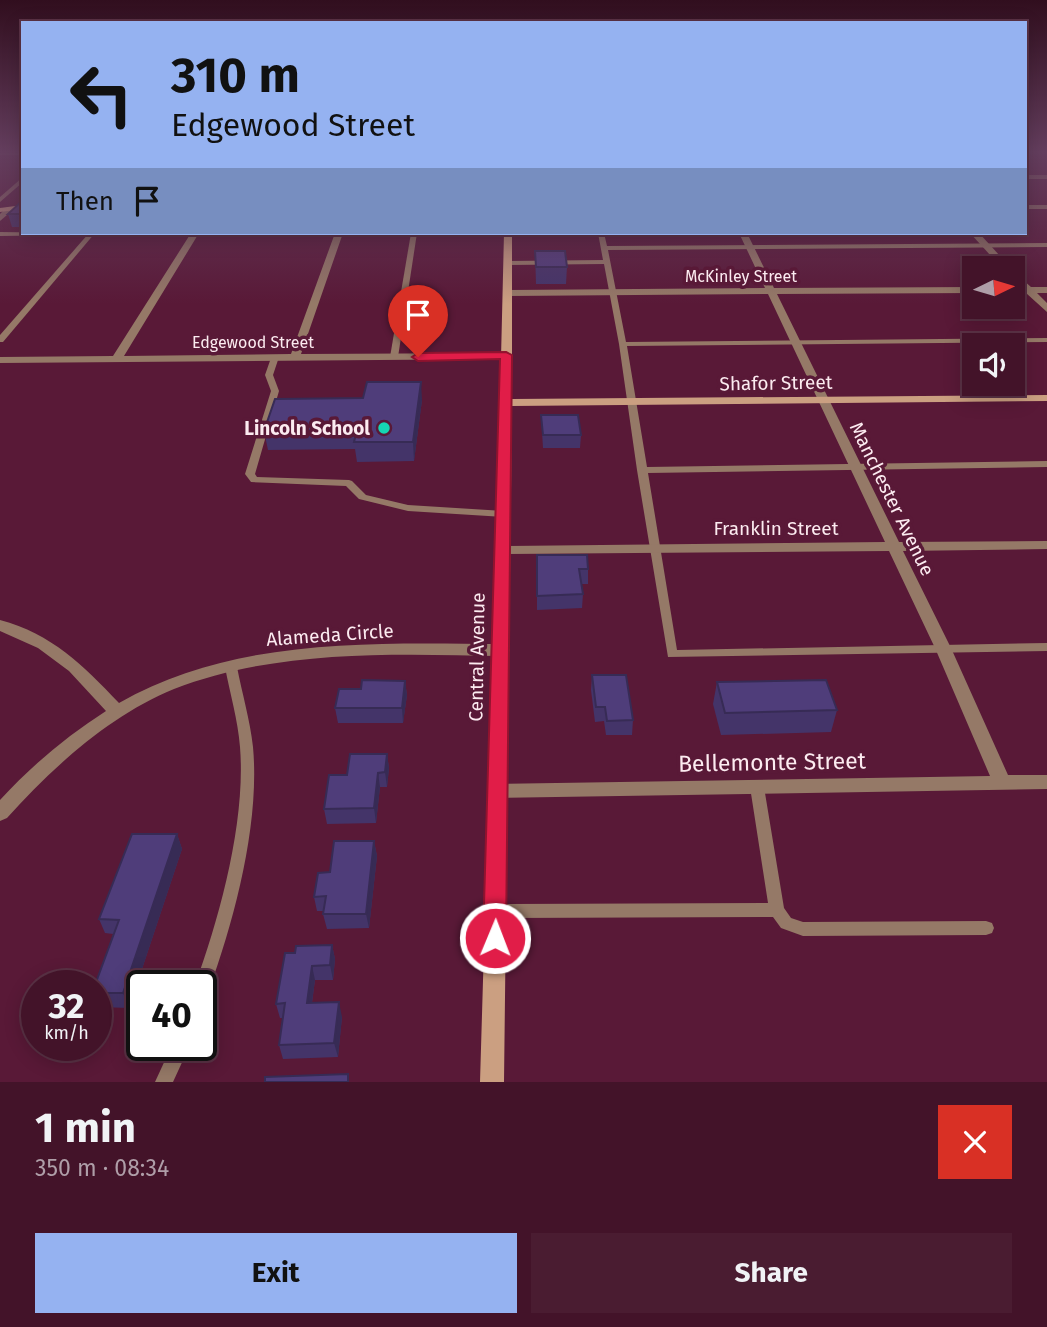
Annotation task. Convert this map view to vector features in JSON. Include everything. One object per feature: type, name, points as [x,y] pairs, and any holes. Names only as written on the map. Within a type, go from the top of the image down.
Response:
[{"type":"street","points":[[1027,207],[1047,207]]},
{"type":"street","points":[[0,218],[5,209]]},
{"type":"street","points":[[117,358],[194,235]]},
{"type":"street","points":[[295,357],[338,235]]},
{"type":"street","name":"Central Avenue","points":[[492,1082],[508,235]]},
{"type":"street","name":"Manchester Avenue","points":[[744,235],[774,291],[796,343],[943,648],[1003,783]]},
{"type":"street","points":[[976,235],[996,256]]},
{"type":"street","points":[[1026,287],[1047,309]]},
{"type":"street","name":"McKinley Street","points":[[508,293],[962,290]]},
{"type":"street","points":[[1029,290],[1047,290]]},
{"type":"street","name":"Edgewood Street","points":[[0,360],[506,355]]},
{"type":"street","name":"Shafor Street","points":[[505,403],[1047,398]]},
{"type":"street","name":"Franklin Street","points":[[504,550],[1047,545]]},
{"type":"street","points":[[0,625],[44,644],[75,667],[118,713]]},
{"type":"street","name":"Alameda Circle","points":[[0,813],[44,767],[118,713],[168,686],[231,667],[300,655],[502,650]]},
{"type":"street","name":"Bellemonte Street","points":[[498,791],[1047,782]]},
{"type":"lane","points":[[0,234],[21,234]]},
{"type":"lane","points":[[0,341],[90,235]]},
{"type":"lane","points":[[394,358],[414,235]]},
{"type":"lane","points":[[601,235],[623,344],[672,654],[1047,647]]},
{"type":"lane","points":[[604,248],[1047,245]]},
{"type":"lane","points":[[508,263],[607,262]]},
{"type":"lane","points":[[623,344],[1047,340]]},
{"type":"lane","points":[[275,357],[269,375],[275,391],[250,474],[254,480],[349,483],[363,497],[408,508],[504,514]]},
{"type":"lane","points":[[642,470],[1047,464]]},
{"type":"lane","points":[[209,970],[218,947],[241,838],[247,754],[231,667]]},
{"type":"lane","points":[[757,787],[777,910],[786,923],[803,929],[986,928]]},
{"type":"lane","points":[[495,911],[777,910]]},
{"type":"lane","points":[[164,1082],[173,1061]]},
{"type":"building","points":[[19,203],[21,203],[21,214],[8,214]]},
{"type":"building","points":[[535,251],[565,251],[567,267],[536,267]]},
{"type":"building","points":[[367,382],[421,382],[413,442],[354,442],[357,430],[264,431],[275,399],[363,398]]},
{"type":"building","points":[[541,415],[578,415],[581,435],[543,435]]},
{"type":"building","points":[[537,555],[587,555],[588,569],[579,569],[583,594],[537,596]]},
{"type":"building","points":[[592,675],[626,675],[633,720],[607,721],[605,707],[596,707]]},
{"type":"building","points":[[362,680],[405,681],[402,708],[335,708],[339,689],[361,689]]},
{"type":"building","points":[[826,680],[837,710],[725,713],[717,682]]},
{"type":"building","points":[[350,754],[387,754],[385,772],[378,773],[374,808],[324,809],[329,775],[347,775]]},
{"type":"building","points":[[132,834],[177,834],[131,970],[126,970],[123,993],[112,993],[112,970],[101,970],[119,920],[99,919]]},
{"type":"building","points":[[334,841],[374,841],[366,914],[323,914],[326,896],[314,897],[318,873],[330,872]]},
{"type":"building","points":[[332,945],[330,965],[312,966],[307,1003],[339,1002],[334,1043],[279,1045],[285,1003],[276,1004],[285,953],[295,953],[296,946]]},
{"type":"building","points":[[348,1074],[348,1082],[265,1082],[265,1077]]},
{"type":"place","name":"Lincoln School","points":[[384,428]]},
{"type":"route","points":[[418,357],[506,355],[495,938]]}]
